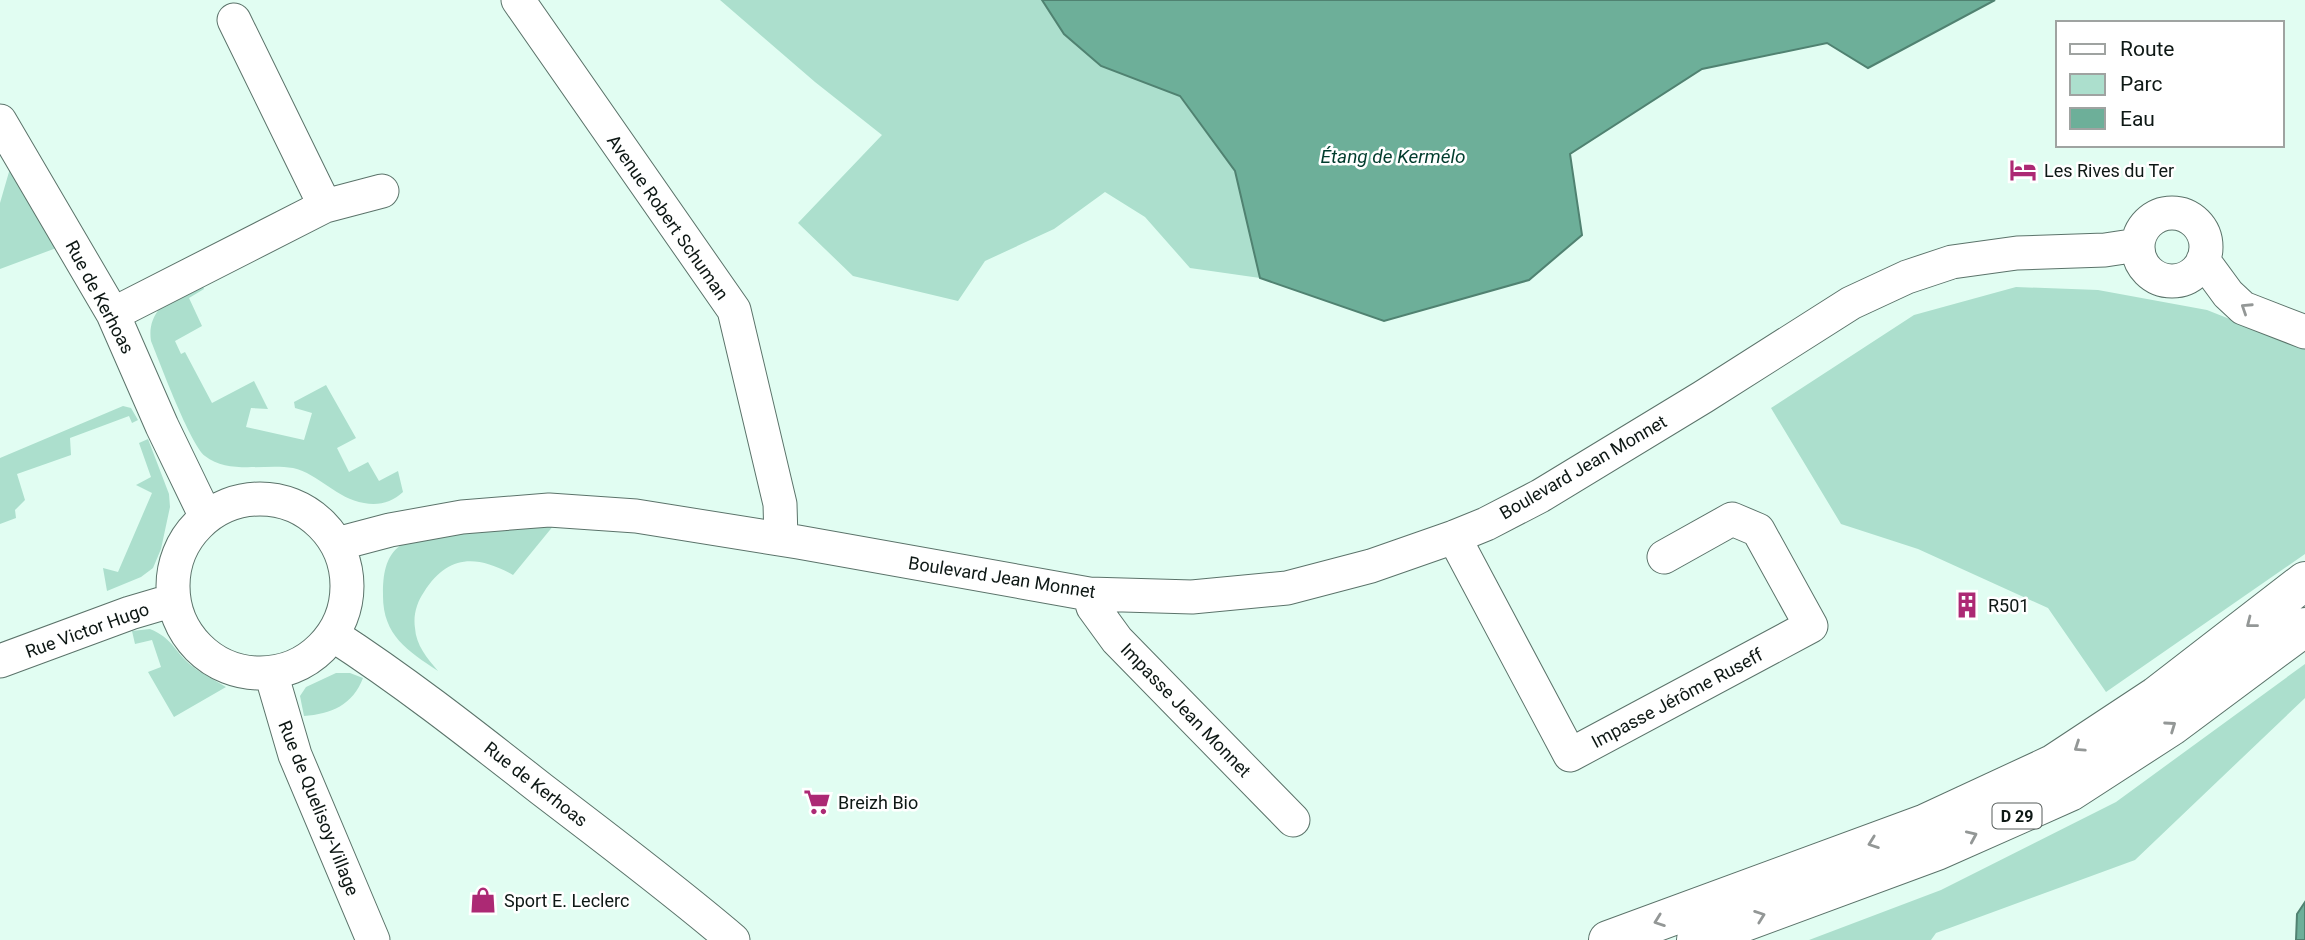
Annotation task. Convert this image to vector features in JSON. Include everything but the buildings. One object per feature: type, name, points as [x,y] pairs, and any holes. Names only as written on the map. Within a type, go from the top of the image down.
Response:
[{"type":"main road","name":"D 29","points":[[1608,940],[1926,823],[2053,764],[2156,696],[2305,581]]},
{"type":"main road","name":"D 29","points":[[1696,940],[1937,851],[2070,792],[2172,726],[2305,627]]},
{"type":"street","name":"Avenue Robert Schuman","points":[[518,0],[734,310],[780,505],[781,539]]},
{"type":"street","points":[[234,20],[324,206]]},
{"type":"street","name":"Rue de Kerhoas","points":[[0,121],[113,314],[162,426],[206,517]]},
{"type":"street","points":[[113,314],[324,206],[382,191]]},
{"type":"street","points":[[2167,214],[2177,214],[2194,222],[2201,230],[2205,240],[2203,260],[2198,270],[2180,281],[2159,279],[2150,274],[2139,256],[2140,236],[2150,222],[2167,214]]},
{"type":"street","name":"Boulevard Jean Monnet","points":[[337,544],[390,530],[462,517],[549,510],[636,516],[1089,594],[1192,597],[1287,588],[1371,566],[1454,537],[1541,496],[1851,303],[1907,277],[1952,262],[2017,253],[2105,250],[2138,245]]},
{"type":"street","points":[[2203,260],[2228,294],[2243,308],[2305,332]]},
{"type":"street","points":[[263,498],[292,505],[310,515],[337,544],[345,566],[348,590],[343,613],[333,635],[316,653],[295,667],[271,673],[246,673],[223,665],[202,652],[187,633],[174,600],[177,559],[188,536],[206,517],[233,503],[263,498]]},
{"type":"street","name":"Impasse Jérôme Ruseff","points":[[1454,537],[1570,755],[1811,626],[1758,530],[1732,519],[1664,556]]},
{"type":"street","name":"Impasse Jean Monnet","points":[[1089,594],[1093,607],[1117,640],[1293,820]]},
{"type":"street","name":"Rue Victor Hugo","points":[[0,661],[130,613],[174,600]]},
{"type":"street","name":"Rue de Kerhoas","points":[[333,635],[391,672],[670,886],[733,940]]},
{"type":"street","name":"Rue de Quelisoy-Village","points":[[271,673],[295,755],[373,940]]},
{"type":"green space","points":[[720,0],[1042,0],[1064,34],[1101,66],[1179,96],[1235,171],[1260,278],[1190,268],[1145,217],[1105,192],[1054,229],[985,261],[958,301],[853,276],[798,223],[882,135],[815,82]]},
{"type":"green space","points":[[11,165],[59,247],[0,269],[0,203]]},
{"type":"green space","points":[[202,284],[204,289],[189,298],[202,326],[175,341],[181,354],[185,352],[212,403],[254,381],[268,409],[251,408],[246,427],[304,440],[312,413],[295,408],[294,402],[326,385],[356,438],[337,448],[349,472],[368,462],[379,481],[398,471],[403,492],[385,502],[364,503],[345,497],[311,475],[293,468],[236,467],[215,462],[205,456],[184,420],[150,336],[152,323],[160,308]]},
{"type":"green space","points":[[2016,287],[2098,290],[2207,310],[2305,349],[2305,554],[2106,692],[2048,608],[1918,549],[1841,524],[1771,408],[1914,315]]},
{"type":"green space","points":[[123,406],[131,408],[138,420],[132,423],[129,416],[70,438],[71,455],[17,474],[25,500],[15,510],[16,518],[0,524],[0,458]]},
{"type":"green space","points":[[148,439],[169,494],[170,507],[161,549],[153,568],[141,577],[107,591],[103,568],[118,572],[152,493],[136,485],[151,477],[139,443]]},
{"type":"green space","points":[[554,525],[513,575],[487,564],[464,562],[443,570],[433,580],[419,600],[415,623],[420,646],[438,671],[398,640],[387,620],[383,593],[388,561],[401,545],[423,538]]},
{"type":"green space","points":[[150,629],[169,641],[192,666],[226,687],[174,717],[148,672],[161,667],[152,640],[135,644],[132,631]]},
{"type":"green space","points":[[2305,664],[2305,698],[2135,860],[1936,933],[1931,940],[1809,940],[1941,890],[2116,802]]},
{"type":"green space","points":[[336,673],[350,673],[363,678],[353,695],[340,706],[323,713],[304,716],[300,696],[306,687]]},
{"type":"water","name":"Étang de Kermélo","points":[[1042,0],[1995,0],[1868,68],[1827,43],[1702,69],[1570,154],[1582,235],[1529,280],[1384,321],[1260,278],[1235,171],[1180,96],[1101,66],[1064,34]]},
{"type":"water","points":[[2305,902],[2305,940],[2296,940],[2297,914]]},
{"type":"place","name":"Les Rives du Ter","points":[[2023,170]]},
{"type":"place","name":"R501","points":[[1967,605]]},
{"type":"place","name":"Breizh Bio","points":[[817,802]]},
{"type":"place","name":"Sport E. Leclerc","points":[[483,900]]}]
